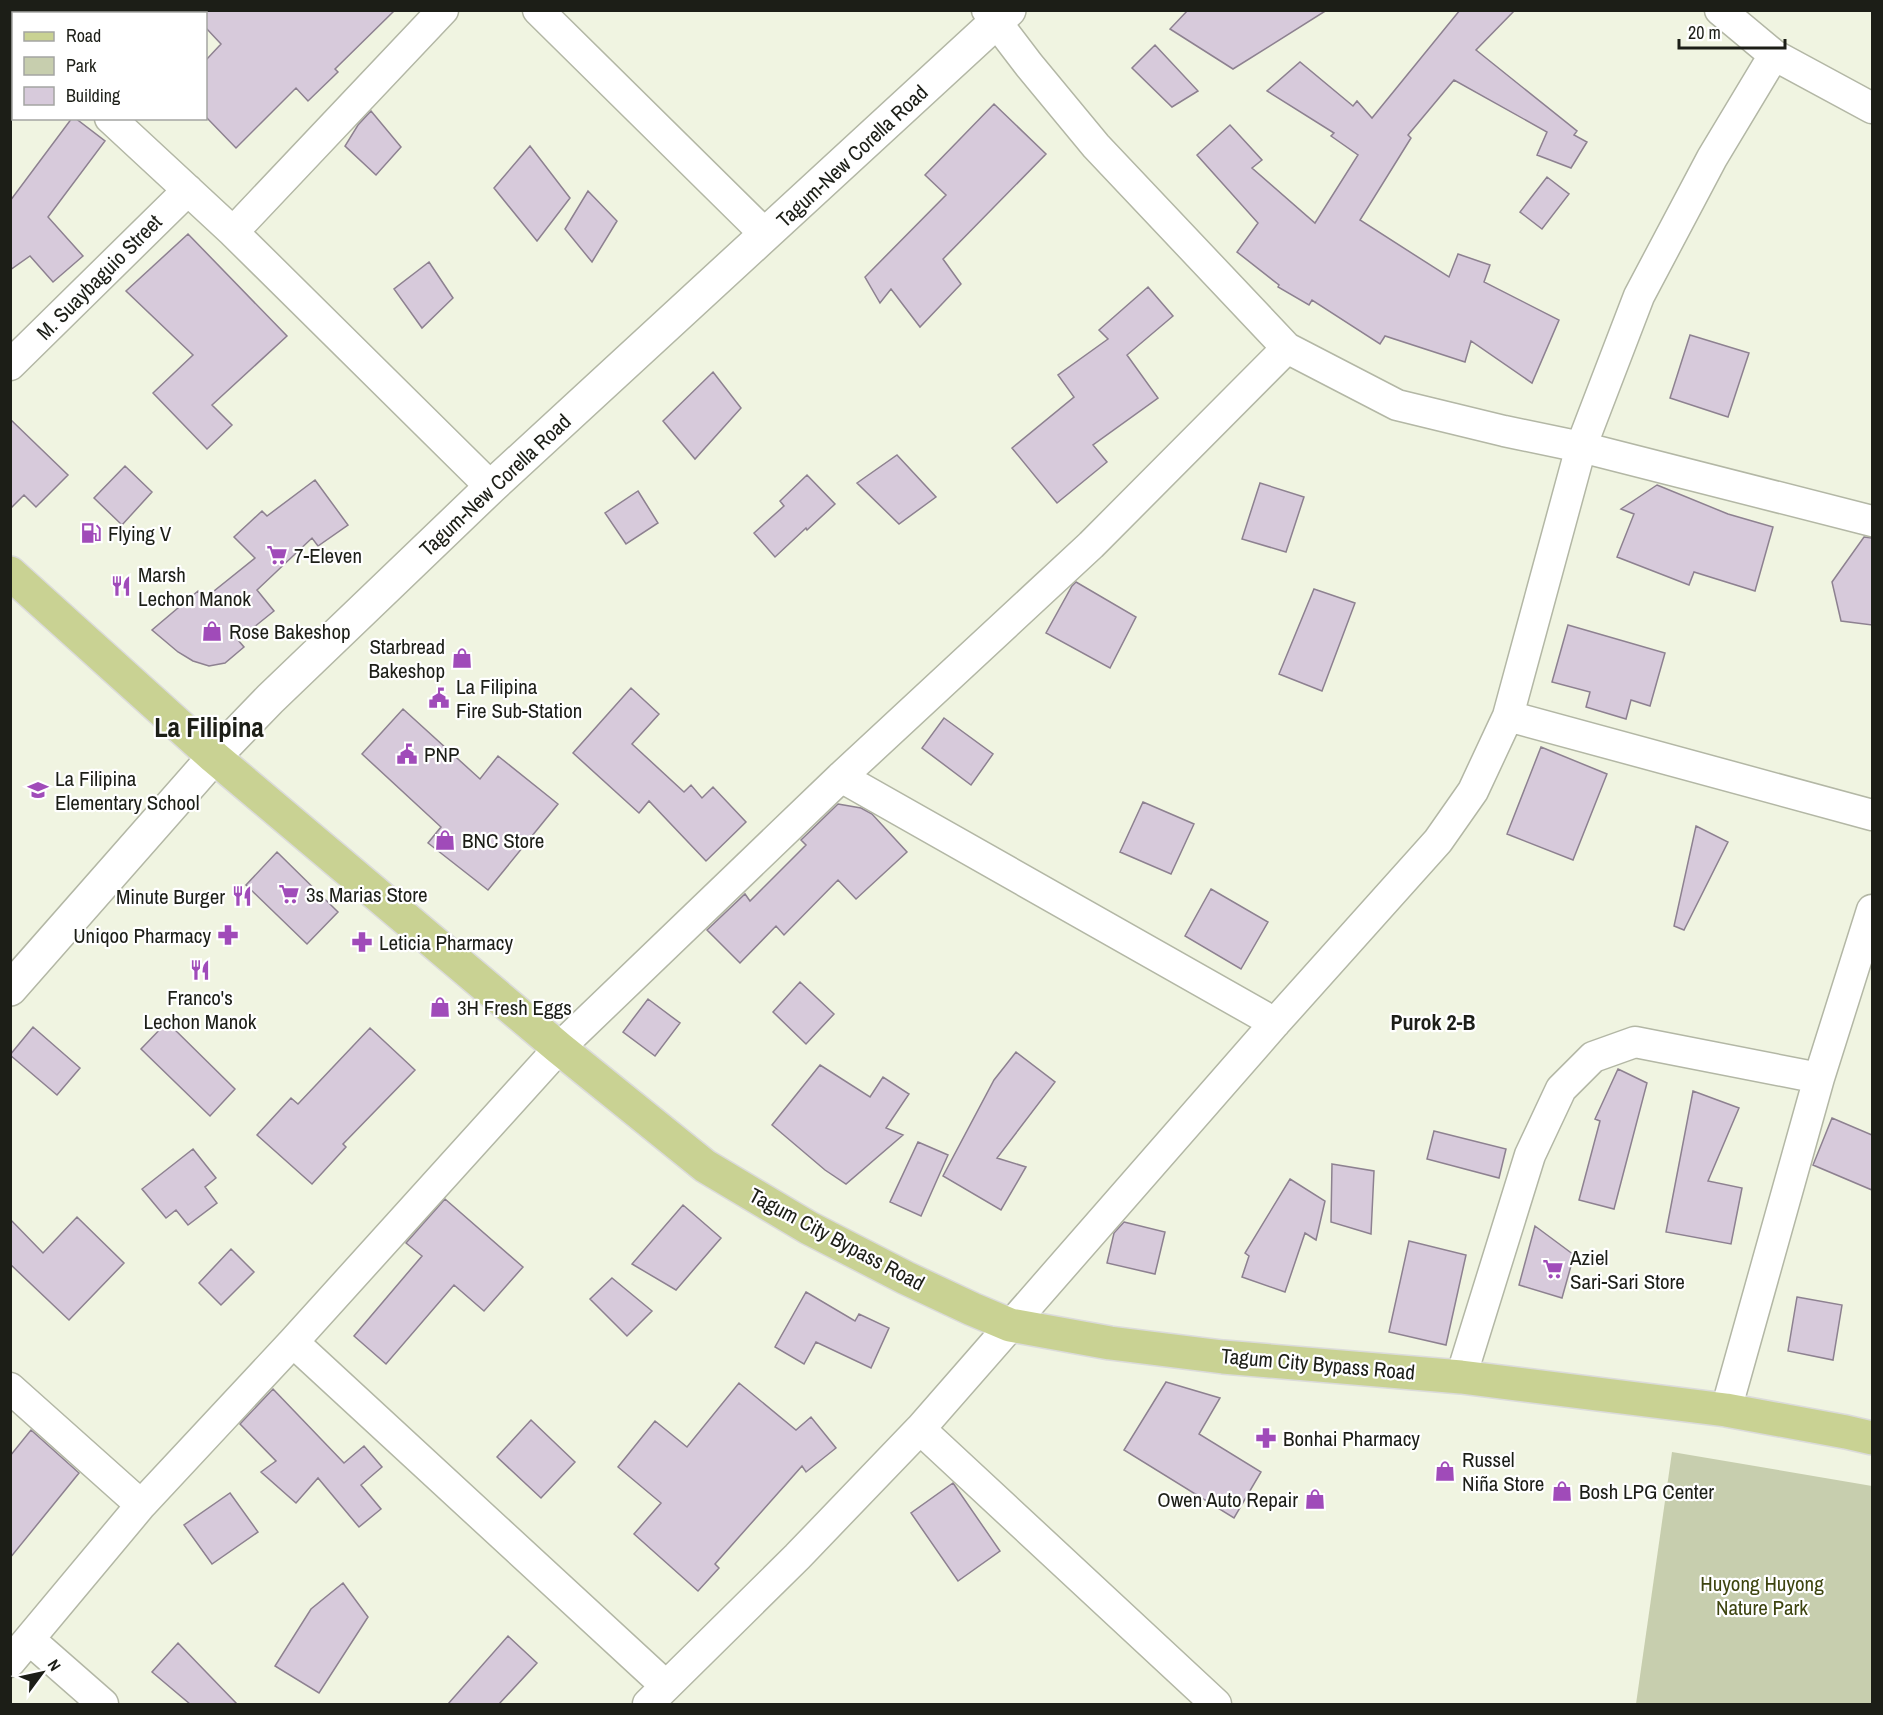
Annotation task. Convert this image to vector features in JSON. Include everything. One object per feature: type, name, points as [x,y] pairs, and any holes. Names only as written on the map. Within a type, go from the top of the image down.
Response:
[{"type":"main road","name":"Tagum-New Corella Road","points":[[10,989],[214,757],[279,691],[491,487],[766,235],[998,14]]},
{"type":"main road","name":"Tagum City Bypass Road","points":[[10,573],[214,757],[559,1048],[705,1166],[809,1228],[906,1278],[1010,1325],[1110,1343],[1223,1357],[1461,1377],[1726,1410],[1872,1438]]},
{"type":"street","points":[[233,232],[443,10]]},
{"type":"street","points":[[538,10],[766,235]]},
{"type":"street","points":[[1720,10],[1774,56],[1872,108]]},
{"type":"street","points":[[998,14],[1029,65],[1096,146],[1287,348],[1397,405],[1581,447],[1872,521]]},
{"type":"street","points":[[293,1342],[657,1695],[796,1557],[920,1429],[1275,1023],[1438,841],[1473,791],[1508,716],[1581,447],[1639,296],[1712,158],[1774,56]]},
{"type":"street","points":[[112,120],[233,232],[491,487]]},
{"type":"street","name":"M. Suaybaguio Street","points":[[10,365],[188,190]]},
{"type":"street","points":[[10,1662],[141,1505],[293,1342],[559,1048],[841,777],[1091,544],[1287,348]]},
{"type":"street","points":[[1508,716],[1872,815]]},
{"type":"street","points":[[841,777],[1275,1023]]},
{"type":"street","points":[[1726,1410],[1819,1078],[1872,910]]},
{"type":"street","points":[[1461,1377],[1530,1155],[1561,1089],[1593,1057],[1635,1042],[1819,1078]]},
{"type":"street","points":[[10,1388],[141,1505]]},
{"type":"street","points":[[920,1429],[1216,1704]]},
{"type":"street","points":[[30,1640],[104,1704]]},
{"type":"green space","name":"Huyong Huyong Nature Park","points":[[1672,1452],[1872,1486],[1872,1704],[1636,1704]]},
{"type":"building","points":[[190,10],[395,10],[335,69],[338,72],[308,101],[296,88],[236,148],[207,118],[207,59],[221,44],[207,29],[207,12],[191,12]]},
{"type":"building","points":[[1188,10],[1327,10],[1233,69],[1170,29]]},
{"type":"building","points":[[1460,10],[1515,10],[1476,50],[1577,131],[1574,135],[1587,142],[1571,168],[1537,155],[1547,132],[1454,80],[1408,135],[1411,138],[1360,220],[1449,277],[1458,254],[1490,265],[1484,282],[1559,320],[1532,383],[1471,341],[1465,362],[1385,336],[1380,344],[1312,300],[1309,305],[1278,287],[1279,285],[1237,252],[1258,223],[1197,155],[1230,125],[1262,160],[1252,168],[1315,223],[1358,155],[1331,136],[1334,133],[1267,91],[1300,62],[1353,106],[1357,101],[1372,118]]},
{"type":"building","points":[[1155,45],[1198,91],[1172,107],[1132,68]]},
{"type":"building","points":[[994,104],[1046,154],[943,259],[961,284],[920,327],[891,289],[880,303],[865,277],[946,195],[925,175]]},
{"type":"building","points":[[371,111],[401,147],[376,175],[345,146],[358,125]]},
{"type":"building","points":[[71,120],[78,120],[105,141],[48,217],[83,256],[53,282],[30,256],[10,270],[10,201]]},
{"type":"building","points":[[530,146],[570,198],[537,241],[494,188]]},
{"type":"building","points":[[1547,177],[1569,194],[1542,229],[1520,212]]},
{"type":"building","points":[[588,191],[617,221],[592,262],[565,229]]},
{"type":"building","points":[[188,234],[287,336],[212,405],[232,425],[207,449],[153,393],[193,355],[126,291]]},
{"type":"building","points":[[429,262],[453,298],[422,328],[394,289]]},
{"type":"building","points":[[1148,287],[1173,316],[1127,355],[1158,398],[1093,445],[1107,462],[1057,503],[1012,448],[1074,397],[1058,375],[1108,339],[1099,330]]},
{"type":"building","points":[[1690,335],[1749,353],[1728,417],[1670,398]]},
{"type":"building","points":[[713,372],[741,408],[695,459],[663,421]]},
{"type":"building","points":[[10,419],[68,475],[36,507],[24,495],[10,509]]},
{"type":"building","points":[[897,455],[936,497],[899,524],[857,483]]},
{"type":"building","points":[[125,466],[152,492],[122,525],[94,498]]},
{"type":"building","points":[[807,475],[835,504],[775,557],[754,533],[784,506],[780,501]]},
{"type":"building","points":[[315,480],[348,525],[318,546],[312,538],[257,590],[274,611],[238,640],[244,647],[225,663],[209,666],[193,661],[178,652],[152,630],[198,591],[204,599],[255,558],[234,537],[262,511],[267,516]]},
{"type":"building","points":[[1260,483],[1304,497],[1286,552],[1242,539]]},
{"type":"building","points":[[1657,485],[1728,514],[1773,527],[1755,591],[1694,572],[1689,585],[1617,557],[1634,514],[1621,509]]},
{"type":"building","points":[[638,491],[658,523],[626,544],[605,513]]},
{"type":"building","points":[[1864,537],[1872,538],[1872,625],[1841,621],[1832,582]]},
{"type":"building","points":[[1076,582],[1136,617],[1110,668],[1046,633]]},
{"type":"building","points":[[1314,589],[1355,603],[1322,691],[1279,674]]},
{"type":"building","points":[[1568,625],[1665,653],[1650,706],[1631,700],[1626,719],[1586,707],[1590,692],[1552,682]]},
{"type":"building","points":[[631,688],[659,714],[632,744],[684,792],[691,785],[702,798],[713,787],[746,822],[706,861],[649,801],[639,813],[573,753]]},
{"type":"building","points":[[403,709],[480,779],[498,756],[558,804],[488,890],[428,843],[441,827],[362,754]]},
{"type":"building","points":[[944,718],[993,754],[971,785],[922,748]]},
{"type":"building","points":[[1541,747],[1607,774],[1573,860],[1507,834]]},
{"type":"building","points":[[1143,802],[1194,824],[1171,874],[1120,852]]},
{"type":"building","points":[[838,804],[861,808],[872,814],[907,852],[856,899],[838,880],[784,935],[776,926],[740,963],[707,930],[745,894],[750,901],[806,845],[801,840]]},
{"type":"building","points":[[1696,826],[1728,842],[1684,930],[1674,926]]},
{"type":"building","points":[[277,852],[338,912],[307,944],[246,885]]},
{"type":"building","points":[[1211,889],[1268,922],[1241,969],[1185,936]]},
{"type":"building","points":[[800,982],[834,1014],[806,1044],[773,1012]]},
{"type":"building","points":[[648,999],[680,1023],[655,1056],[623,1032]]},
{"type":"building","points":[[167,1022],[235,1089],[210,1116],[141,1049]]},
{"type":"building","points":[[33,1027],[80,1068],[57,1095],[10,1055]]},
{"type":"building","points":[[370,1028],[415,1070],[343,1144],[346,1147],[312,1184],[257,1135],[291,1098],[298,1104]]},
{"type":"building","points":[[1016,1052],[1055,1082],[997,1158],[1026,1167],[1001,1210],[943,1176],[994,1080]]},
{"type":"building","points":[[820,1065],[870,1097],[883,1077],[909,1094],[886,1128],[903,1135],[846,1184],[825,1170],[772,1125]]},
{"type":"building","points":[[1618,1069],[1647,1083],[1614,1209],[1579,1200],[1600,1121],[1595,1119]]},
{"type":"building","points":[[1693,1091],[1739,1108],[1708,1181],[1742,1188],[1731,1244],[1666,1232]]},
{"type":"building","points":[[1832,1118],[1872,1135],[1872,1190],[1813,1165]]},
{"type":"building","points":[[1434,1131],[1506,1149],[1499,1178],[1427,1159]]},
{"type":"building","points":[[918,1142],[948,1155],[921,1216],[890,1202]]},
{"type":"building","points":[[193,1149],[216,1178],[205,1187],[217,1203],[188,1225],[176,1210],[166,1218],[142,1189]]},
{"type":"building","points":[[1332,1164],[1374,1171],[1371,1234],[1331,1222]]},
{"type":"building","points":[[1290,1179],[1325,1201],[1316,1240],[1305,1233],[1285,1292],[1242,1277],[1249,1256],[1245,1253]]},
{"type":"building","points":[[445,1199],[523,1267],[484,1311],[454,1285],[386,1364],[354,1336],[422,1256],[406,1243]]},
{"type":"building","points":[[683,1205],[721,1238],[676,1290],[632,1264]]},
{"type":"building","points":[[77,1217],[124,1263],[69,1320],[10,1264],[10,1219],[43,1253]]},
{"type":"building","points":[[1124,1222],[1165,1232],[1155,1274],[1107,1263],[1114,1233]]},
{"type":"building","points":[[1535,1226],[1574,1255],[1562,1298],[1519,1285]]},
{"type":"building","points":[[1409,1241],[1466,1255],[1446,1345],[1389,1332]]},
{"type":"building","points":[[231,1249],[254,1272],[221,1305],[199,1283]]},
{"type":"building","points":[[612,1278],[652,1311],[627,1336],[590,1299]]},
{"type":"building","points":[[806,1292],[855,1321],[859,1314],[889,1328],[871,1368],[816,1342],[804,1364],[775,1347]]},
{"type":"building","points":[[1797,1297],[1842,1305],[1833,1360],[1788,1351]]},
{"type":"building","points":[[1166,1382],[1220,1398],[1199,1434],[1261,1472],[1234,1518],[1124,1450]]},
{"type":"building","points":[[739,1383],[796,1430],[811,1417],[836,1448],[806,1472],[802,1466],[715,1564],[719,1568],[698,1591],[634,1534],[661,1503],[618,1467],[655,1421],[687,1447]]},
{"type":"building","points":[[273,1389],[344,1463],[364,1446],[382,1467],[361,1485],[381,1509],[359,1527],[318,1478],[296,1503],[261,1472],[276,1461],[240,1424]]},
{"type":"building","points":[[531,1420],[575,1462],[541,1498],[497,1457]]},
{"type":"building","points":[[31,1430],[79,1473],[10,1558],[10,1456]]},
{"type":"building","points":[[953,1483],[1000,1551],[958,1581],[911,1513]]},
{"type":"building","points":[[230,1493],[258,1532],[212,1564],[184,1525]]},
{"type":"building","points":[[343,1583],[368,1617],[319,1693],[275,1666],[311,1609]]},
{"type":"building","points":[[508,1636],[537,1663],[499,1704],[448,1704]]},
{"type":"building","points":[[178,1643],[237,1704],[190,1704],[152,1672]]},
{"type":"place","name":"Flying V","points":[[91,533]]},
{"type":"place","name":"7-Eleven","points":[[277,555]]},
{"type":"place","name":"Marsh Lechon Manok","points":[[121,586]]},
{"type":"place","name":"Rose Bakeshop","points":[[212,631]]},
{"type":"place","name":"Starbread Bakeshop","points":[[462,658]]},
{"type":"place","name":"La Filipina Fire Sub-Station","points":[[439,698]]},
{"type":"place","name":"PNP","points":[[407,754]]},
{"type":"place","name":"La Filipina Elementary School","points":[[38,790]]},
{"type":"place","name":"BNC Store","points":[[445,840]]},
{"type":"place","name":"3s Marias Store","points":[[289,894]]},
{"type":"place","name":"Minute Burger","points":[[242,896]]},
{"type":"place","name":"Uniqoo Pharmacy","points":[[228,935]]},
{"type":"place","name":"Leticia Pharmacy","points":[[362,942]]},
{"type":"place","name":"Franco's Lechon Manok","points":[[200,970]]},
{"type":"place","name":"3H Fresh Eggs","points":[[440,1007]]},
{"type":"place","name":"Aziel Sari-Sari Store","points":[[1553,1269]]},
{"type":"place","name":"Bonhai Pharmacy","points":[[1266,1438]]},
{"type":"place","name":"Russel Niña Store","points":[[1445,1471]]},
{"type":"place","name":"Bosh LPG Center","points":[[1562,1491]]},
{"type":"place","name":"Owen Auto Repair","points":[[1315,1499]]},
{"type":"district","name":"La Filipina","points":[[209,727]]},
{"type":"district","name":"Purok 2-B","points":[[1433,1022]]}]
